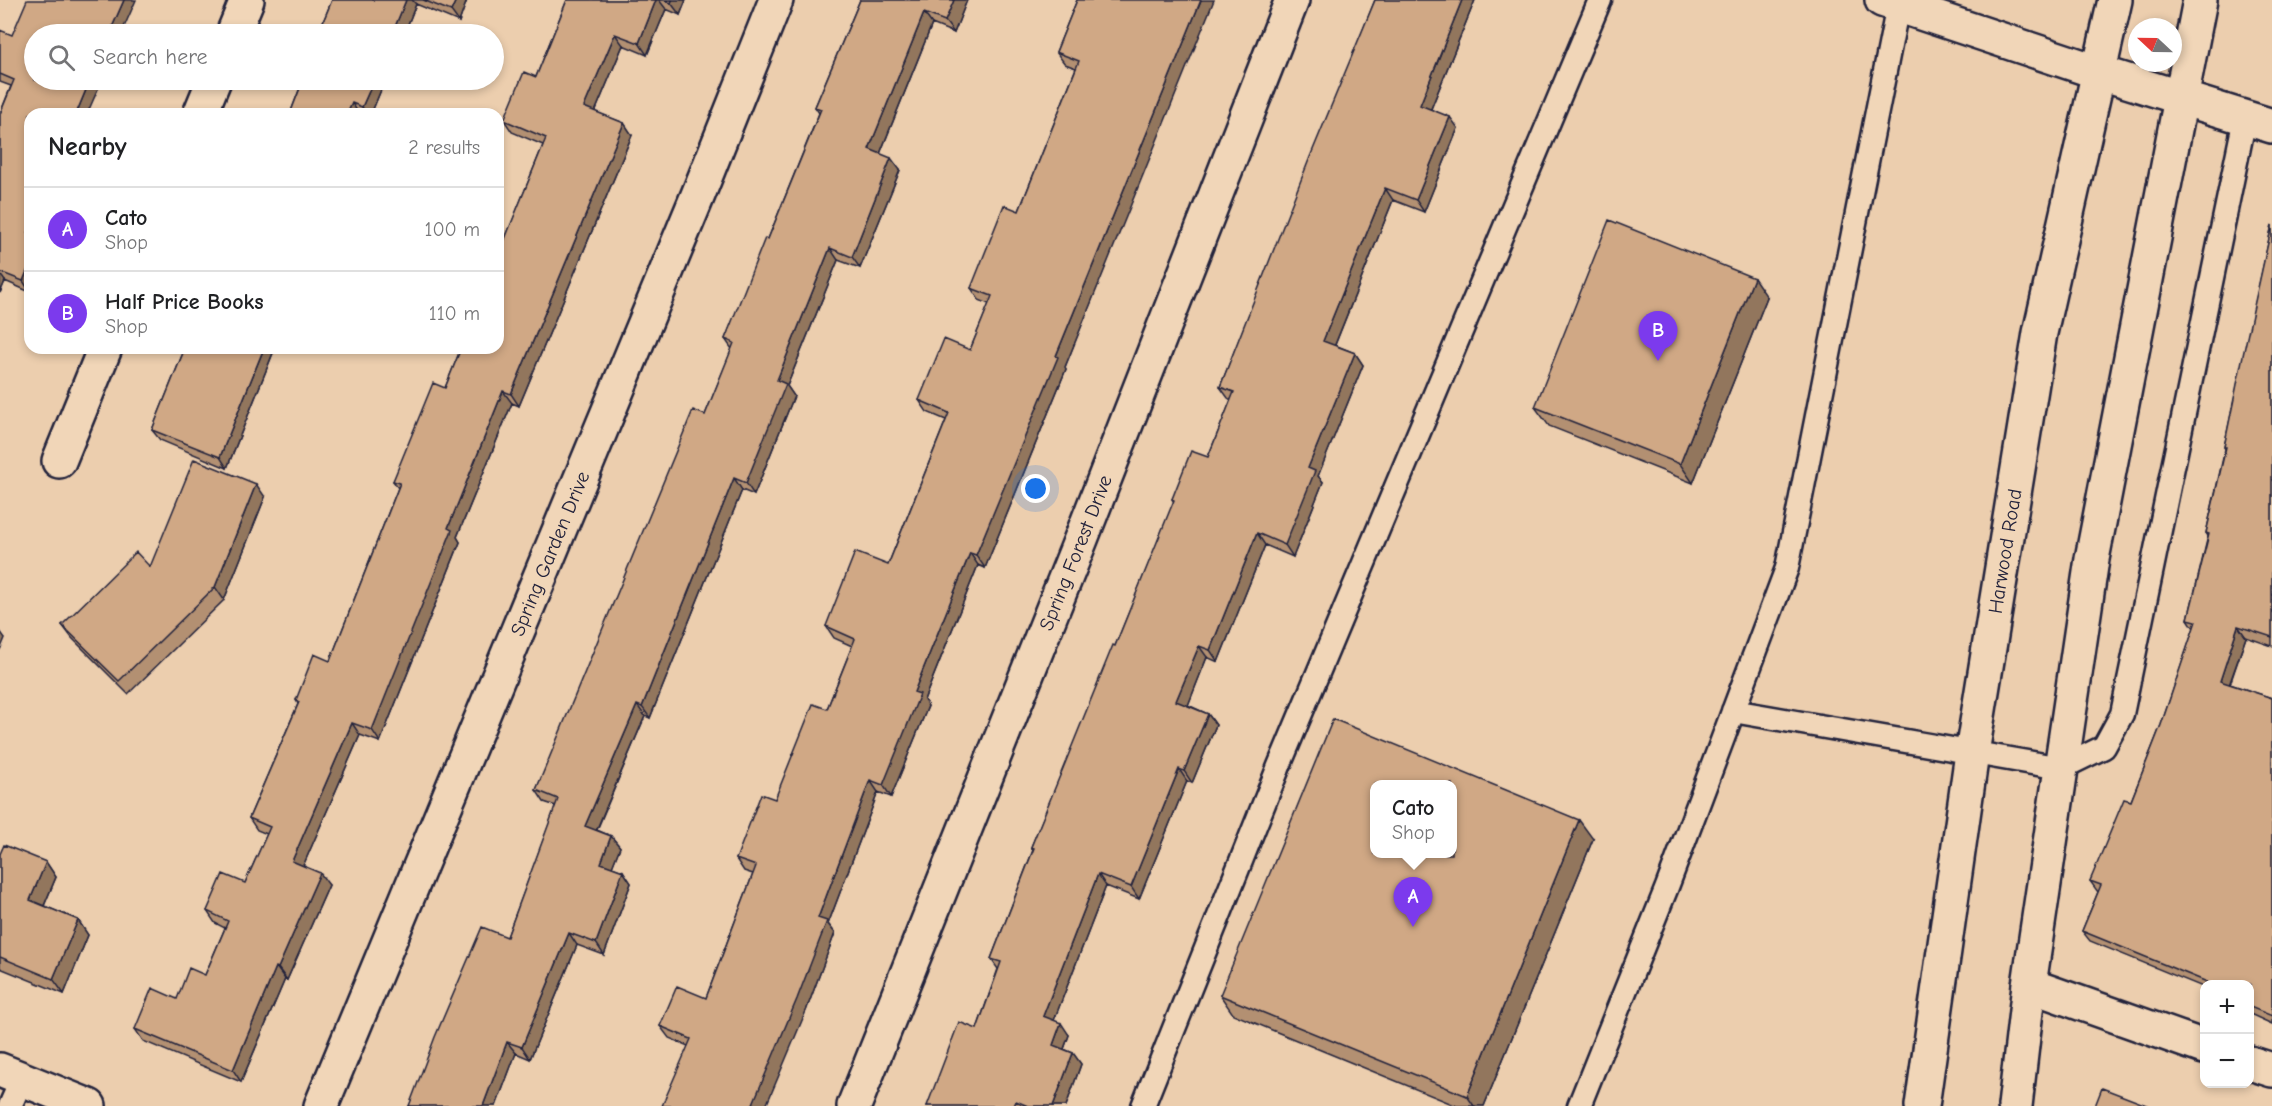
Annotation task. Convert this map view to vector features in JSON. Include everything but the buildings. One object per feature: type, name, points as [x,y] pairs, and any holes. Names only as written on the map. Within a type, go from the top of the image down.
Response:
[{"type":"street","points":[[237,24],[247,0]]},
{"type":"street","name":"Spring Garden Drive","points":[[321,1106],[699,195],[776,0]]},
{"type":"street","name":"Spring Forest Drive","points":[[854,1106],[1086,528],[1292,0]]},
{"type":"street","name":"Harwood Road","points":[[1922,1106],[1972,753],[2040,333],[2115,0]]},
{"type":"street","points":[[2015,1106],[2029,985],[2092,559],[2200,0]]},
{"type":"street","points":[[1890,2],[2098,72],[2259,122]]},
{"type":"street","points":[[202,108],[210,90]]},
{"type":"street","points":[[59,461],[103,354]]},
{"type":"street","points":[[2029,985],[2200,1045]]},
{"type":"street","points":[[2254,1064],[2272,1071]]},
{"type":"street","points":[[11,1085],[89,1106]]},
{"type":"lane","points":[[1143,1106],[1284,755],[1600,0]]},
{"type":"lane","points":[[1579,1106],[1666,887],[1787,568],[1890,2]]},
{"type":"lane","points":[[1733,711],[2061,768],[2104,747],[2122,714],[2259,122]]},
{"type":"place","name":"Half Price Books","points":[[1658,361]]},
{"type":"place","name":"Cato","points":[[1413,927]]}]
